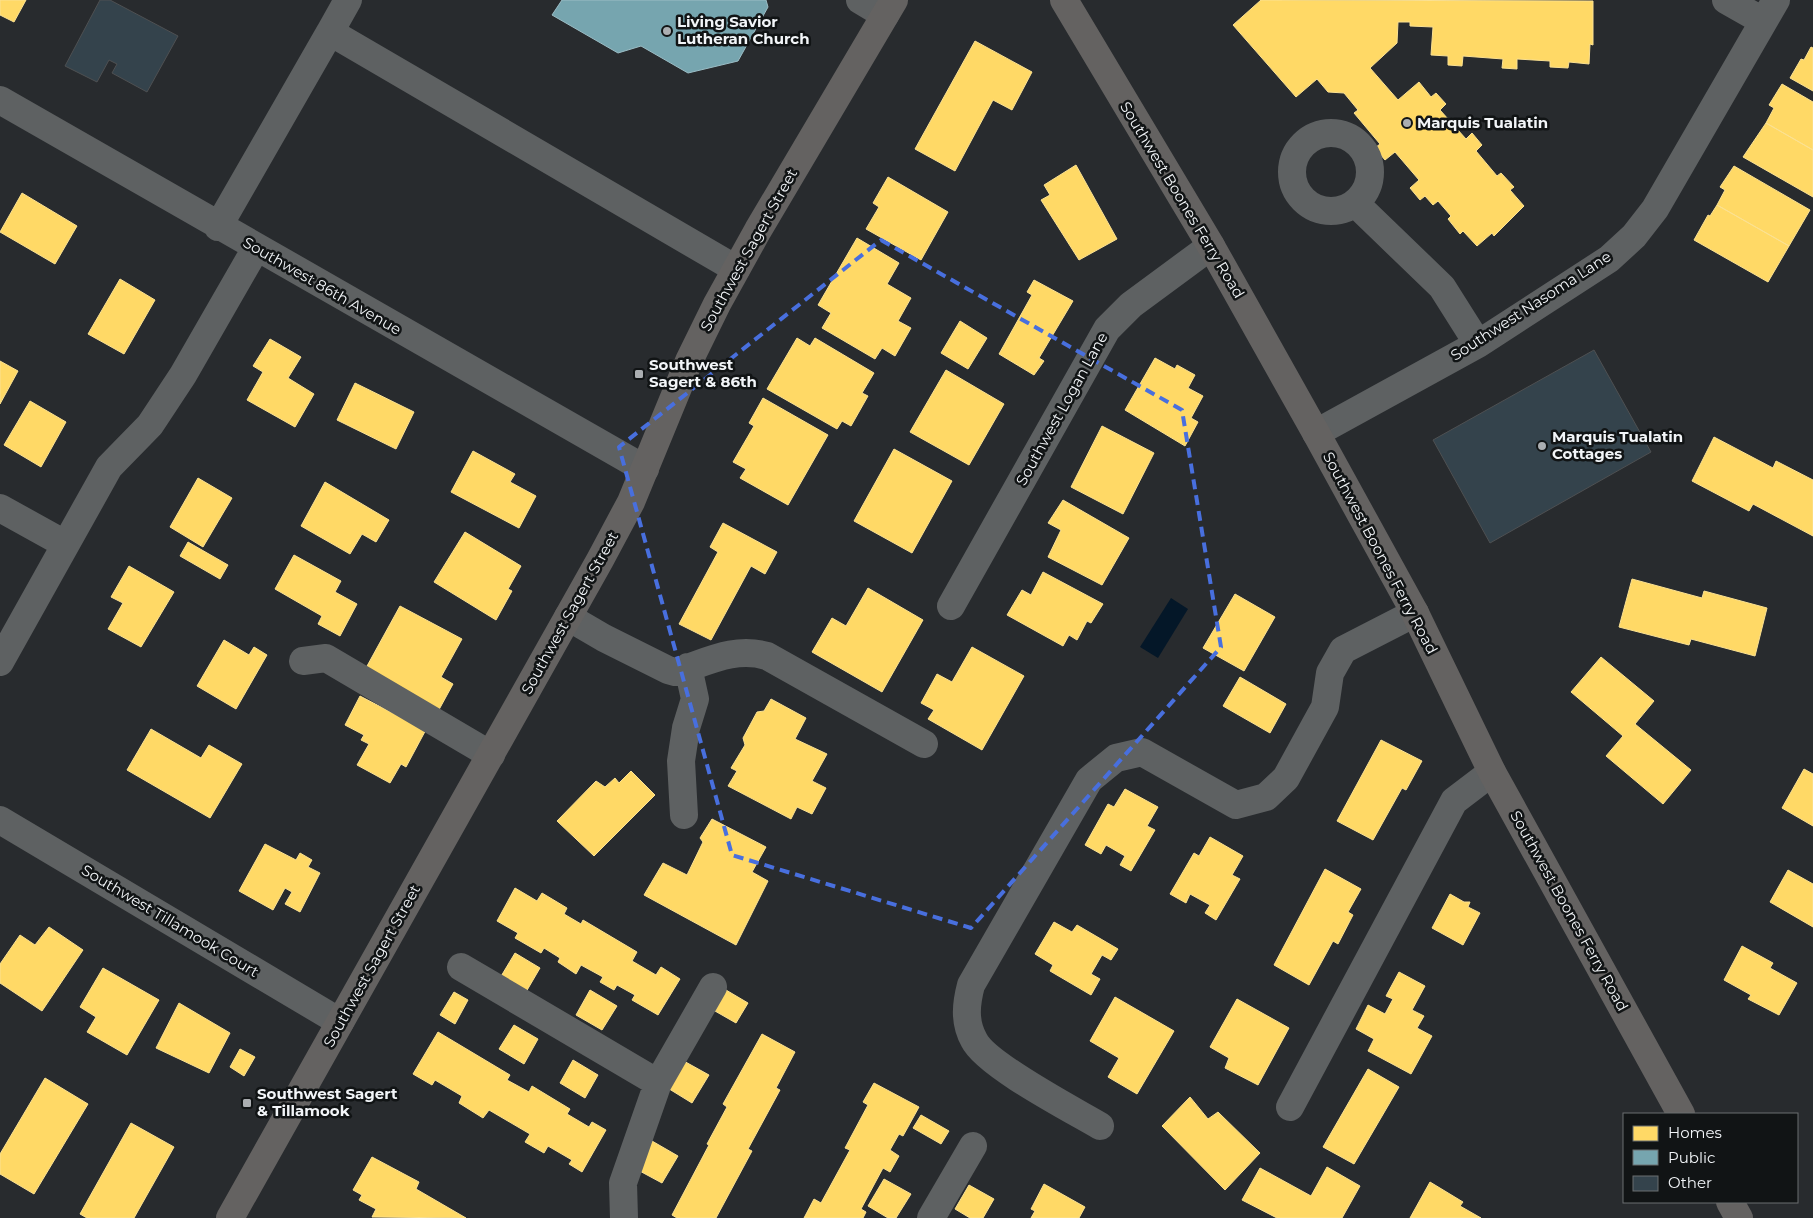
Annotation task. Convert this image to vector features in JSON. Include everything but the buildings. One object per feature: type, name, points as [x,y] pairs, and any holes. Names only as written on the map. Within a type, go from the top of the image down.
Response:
[{"type":"main road","name":"Southwest Boones Ferry Road","points":[[1064,0],[1211,246],[1316,433],[1415,613],[1492,772],[1680,1113]]},
{"type":"main road","name":"Southwest Sagert Street","points":[[230,1218],[600,560],[645,469],[689,361],[736,269],[890,7]]},
{"type":"main road","points":[[1731,1203],[1739,1218]]},
{"type":"street","points":[[218,227],[348,0]]},
{"type":"street","points":[[860,0],[890,7]]},
{"type":"street","points":[[1726,0],[1770,11]]},
{"type":"street","name":"Southwest Nasoma Lane","points":[[1316,433],[1478,344],[1609,258],[1634,236],[1655,209],[1770,11]]},
{"type":"street","points":[[330,32],[736,269]]},
{"type":"street","name":"Southwest 86th Avenue","points":[[0,100],[218,227],[645,469]]},
{"type":"street","points":[[1355,203],[1442,287],[1478,344]]},
{"type":"street","name":"Southwest Logan Lane","points":[[951,606],[1107,329],[1130,305],[1211,246]]},
{"type":"street","points":[[0,662],[109,467],[150,425],[183,375],[256,248]]},
{"type":"street","points":[[0,508],[65,544]]},
{"type":"street","points":[[1100,1126],[989,1059],[974,1042],[968,1025],[966,1006],[971,984],[1090,780],[1116,758],[1142,752],[1236,805],[1266,797],[1286,778],[1325,708],[1330,673],[1343,650],[1415,613]]},
{"type":"street","points":[[568,617],[604,638],[675,672],[716,657],[751,653],[766,656],[924,744]]},
{"type":"street","points":[[303,661],[326,658],[491,755]]},
{"type":"street","points":[[684,814],[681,761],[686,728],[696,699],[688,667]]},
{"type":"street","points":[[1290,1107],[1454,801],[1492,772]]},
{"type":"street","name":"Southwest Tillamook Court","points":[[0,820],[340,1022]]},
{"type":"street","points":[[461,967],[658,1083]]},
{"type":"street","points":[[624,1218],[623,1183],[658,1083],[713,987]]},
{"type":"street","points":[[931,1218],[973,1146]]},
{"type":"highlighted area","points":[[881,240],[1182,410],[1221,647],[971,928],[732,855],[619,447]]},
{"type":"water","points":[[1171,598],[1188,609],[1158,658],[1140,647]]},
{"type":"place","name":"Living Savior Lutheran Church","points":[[667,31]]},
{"type":"place","name":"Marquis Tualatin","points":[[1407,123]]},
{"type":"place","name":"Southwest Sagert & 86th","points":[[639,374]]},
{"type":"place","name":"Marquis Tualatin Cottages","points":[[1542,446]]},
{"type":"place","name":"Southwest Sagert & Tillamook","points":[[247,1103]]}]
